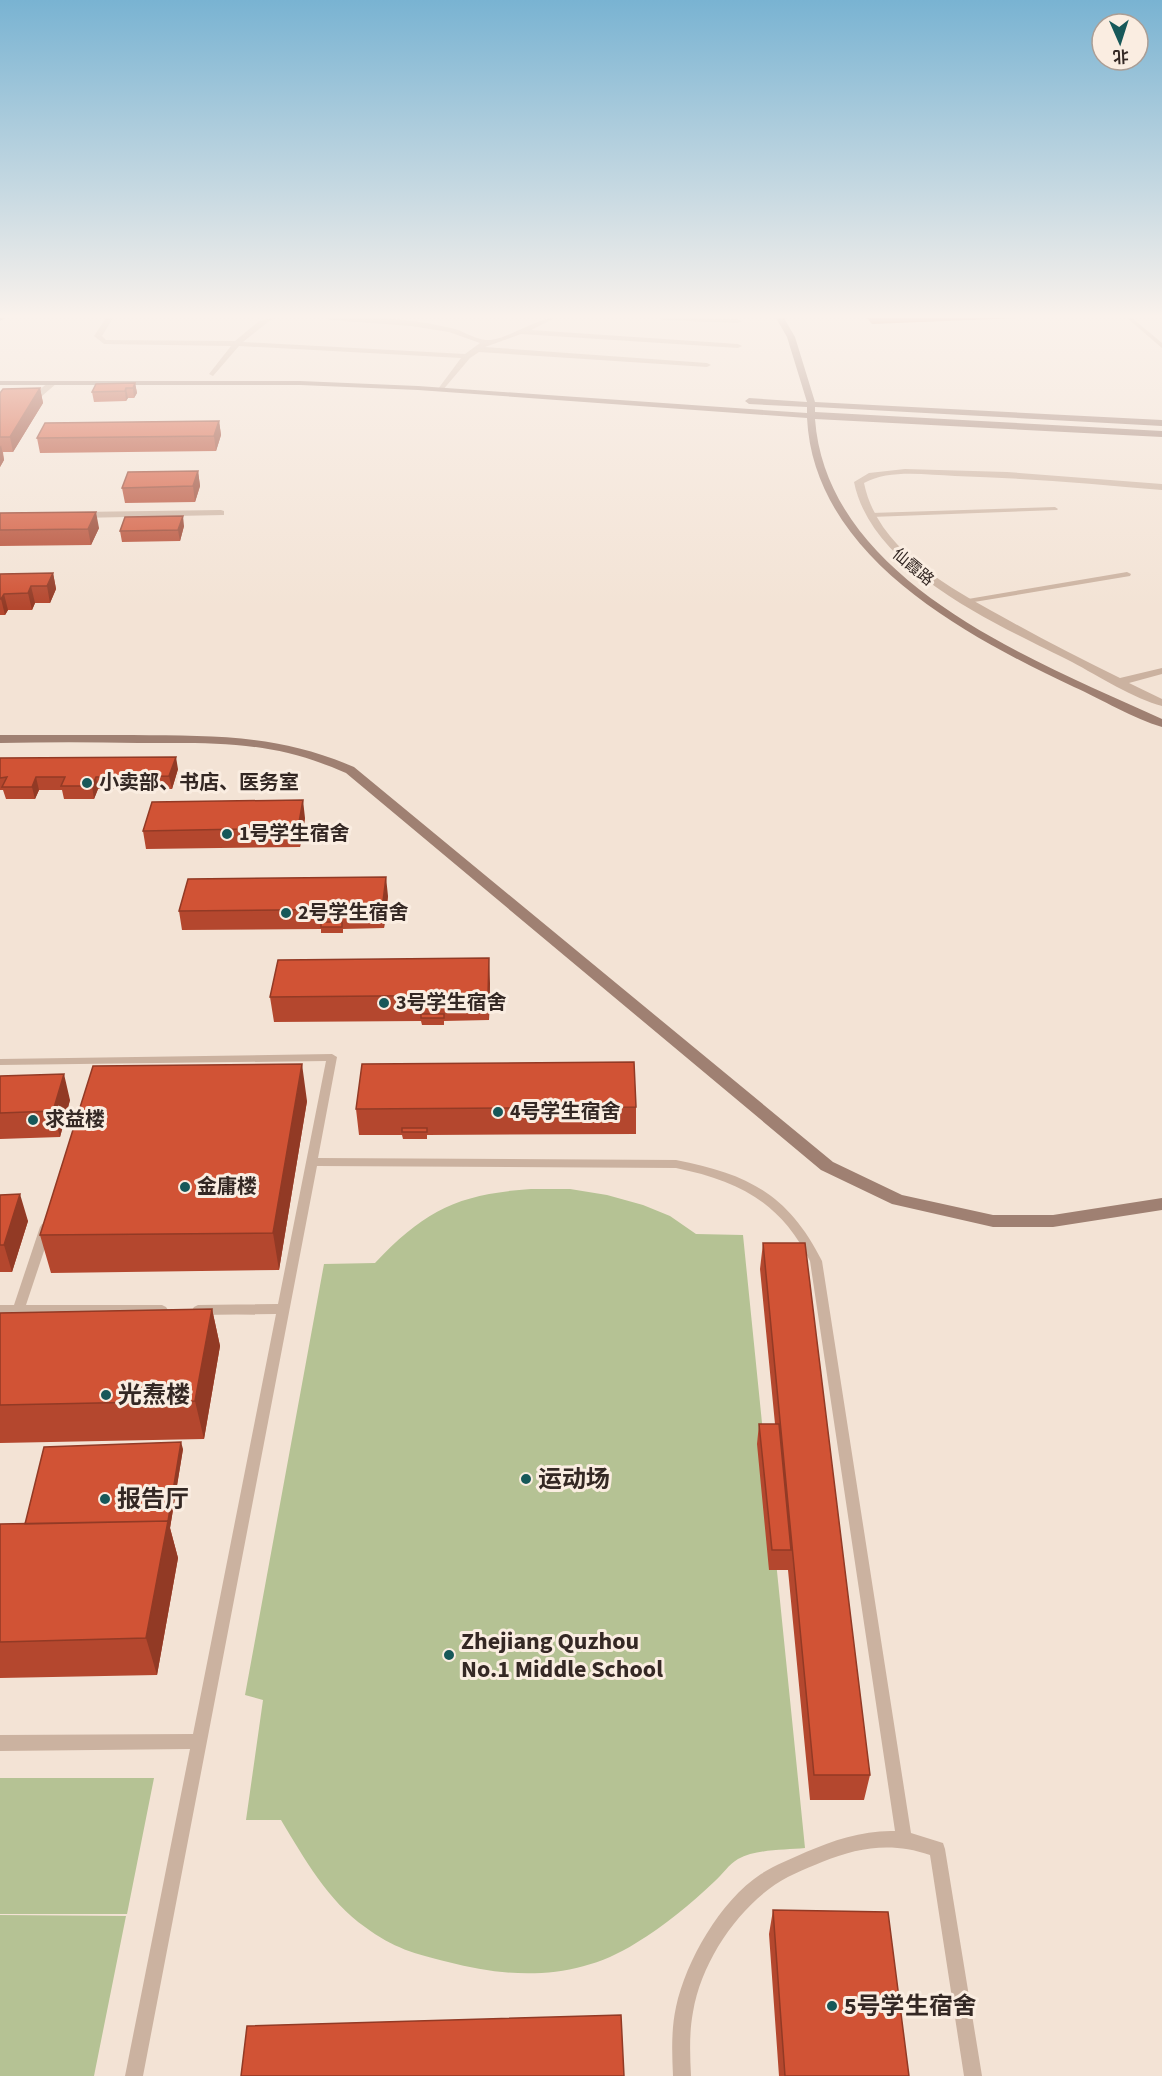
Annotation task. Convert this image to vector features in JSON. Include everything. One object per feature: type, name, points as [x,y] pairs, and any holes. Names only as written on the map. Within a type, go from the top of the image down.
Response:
[{"type":"main road","name":"仙霞路","points":[[812,415],[825,478],[841,513],[870,550],[914,589],[972,630],[1036,665],[1162,723]]},
{"type":"main road","points":[[882,415],[1162,434]]},
{"type":"main road","points":[[943,415],[1162,423]]},
{"type":"main road","points":[[0,739],[225,739],[274,743],[319,755],[350,770],[827,1166],[898,1200],[993,1221],[1053,1221],[1162,1204]]},
{"type":"street","points":[[1162,487],[1007,475],[885,473],[863,478],[859,482],[859,489],[871,515],[905,556],[939,585],[1070,658],[1162,703]]},
{"type":"street","points":[[70,515],[221,513]]},
{"type":"street","points":[[1119,682],[1162,671]]},
{"type":"lane","points":[[871,515],[1055,509]]},
{"type":"lane","points":[[968,602],[1127,574]]},
{"type":"lane","points":[[0,1062],[99,1066],[332,1057],[134,2076]]},
{"type":"lane","points":[[312,1162],[676,1164],[706,1169],[745,1185],[782,1210],[806,1237],[816,1261],[904,1839]]},
{"type":"lane","points":[[19,1309],[49,1219]]},
{"type":"lane","points":[[0,1310],[284,1309]]},
{"type":"lane","points":[[0,1743],[200,1741]]},
{"type":"lane","points":[[682,2076],[681,2032],[687,1998],[697,1969],[716,1937],[739,1906],[764,1882],[843,1845],[872,1839],[904,1839],[937,1850],[973,2076]]},
{"type":"green space","name":"运动场","points":[[531,1189],[570,1189],[607,1195],[643,1205],[670,1216],[696,1234],[743,1235],[805,1848],[762,1852],[738,1859],[677,1914],[636,1943],[591,1964],[544,1973],[472,1968],[415,1953],[385,1940],[365,1927],[328,1892],[281,1820],[246,1820],[263,1700],[245,1695],[324,1264],[375,1263],[410,1230],[444,1208],[483,1195]]},
{"type":"green space","points":[[0,1778],[154,1778],[127,1914],[0,1914]]},
{"type":"green space","points":[[0,1915],[126,1916],[94,2076],[0,2076]]},
{"type":"building","points":[[0,415],[24,415],[10,437],[0,437]]},
{"type":"building","points":[[219,421],[214,436],[37,438],[45,423]]},
{"type":"building","points":[[198,471],[193,486],[122,488],[128,472]]},
{"type":"building","points":[[96,512],[88,529],[0,530],[0,513]]},
{"type":"building","points":[[183,516],[178,530],[120,531],[125,517]]},
{"type":"building","points":[[53,573],[47,586],[31,586],[28,593],[4,594],[0,599],[0,574]]},
{"type":"building","points":[[176,757],[169,776],[96,777],[92,786],[61,786],[65,777],[36,777],[32,787],[2,787],[7,777],[0,778],[0,758]]},
{"type":"building","points":[[303,800],[298,828],[143,831],[152,802]]},
{"type":"building","points":[[386,877],[382,909],[179,911],[188,879]]},
{"type":"building","points":[[321,922],[342,922],[342,927],[321,927]]},
{"type":"building","points":[[489,958],[488,995],[270,997],[278,960]]},
{"type":"building","points":[[421,1014],[444,1014],[444,1018],[421,1018]]},
{"type":"building","points":[[634,1062],[636,1107],[356,1109],[362,1064]]},
{"type":"building","name":"金庸楼","points":[[302,1064],[273,1233],[40,1235],[93,1066]]},
{"type":"building","points":[[64,1074],[53,1111],[0,1113],[0,1076]]},
{"type":"building","points":[[402,1128],[427,1128],[427,1132],[402,1132]]},
{"type":"building","points":[[20,1194],[4,1245],[0,1245],[0,1195]]},
{"type":"building","points":[[763,1243],[805,1243],[870,1775],[814,1775]]},
{"type":"building","points":[[212,1309],[195,1401],[0,1405],[0,1313]]},
{"type":"building","points":[[759,1424],[779,1424],[791,1550],[772,1550]]},
{"type":"building","name":"报告厅","points":[[181,1442],[168,1521],[25,1524],[44,1447]]},
{"type":"building","points":[[168,1521],[146,1638],[0,1642],[0,1524]]},
{"type":"building","name":"5号学生宿舍","points":[[773,1910],[888,1912],[909,2076],[785,2076]]},
{"type":"building","points":[[621,2015],[624,2076],[241,2076],[247,2026]]},
{"type":"place","name":"小卖部、书店、医务室","points":[[87,783]]},
{"type":"place","name":"1号学生宿舍","points":[[227,834]]},
{"type":"place","name":"2号学生宿舍","points":[[286,913]]},
{"type":"place","name":"3号学生宿舍","points":[[384,1003]]},
{"type":"place","name":"4号学生宿舍","points":[[498,1112]]},
{"type":"place","name":"求益楼","points":[[33,1120]]},
{"type":"place","name":"金庸楼","points":[[185,1187]]},
{"type":"place","name":"光焘楼","points":[[106,1395]]},
{"type":"place","name":"运动场","points":[[526,1479]]},
{"type":"place","name":"报告厅","points":[[105,1499]]},
{"type":"place","name":"Zhejiang Quzhou No.1 Middle School","points":[[449,1655]]},
{"type":"place","name":"5号学生宿舍","points":[[832,2006]]}]
